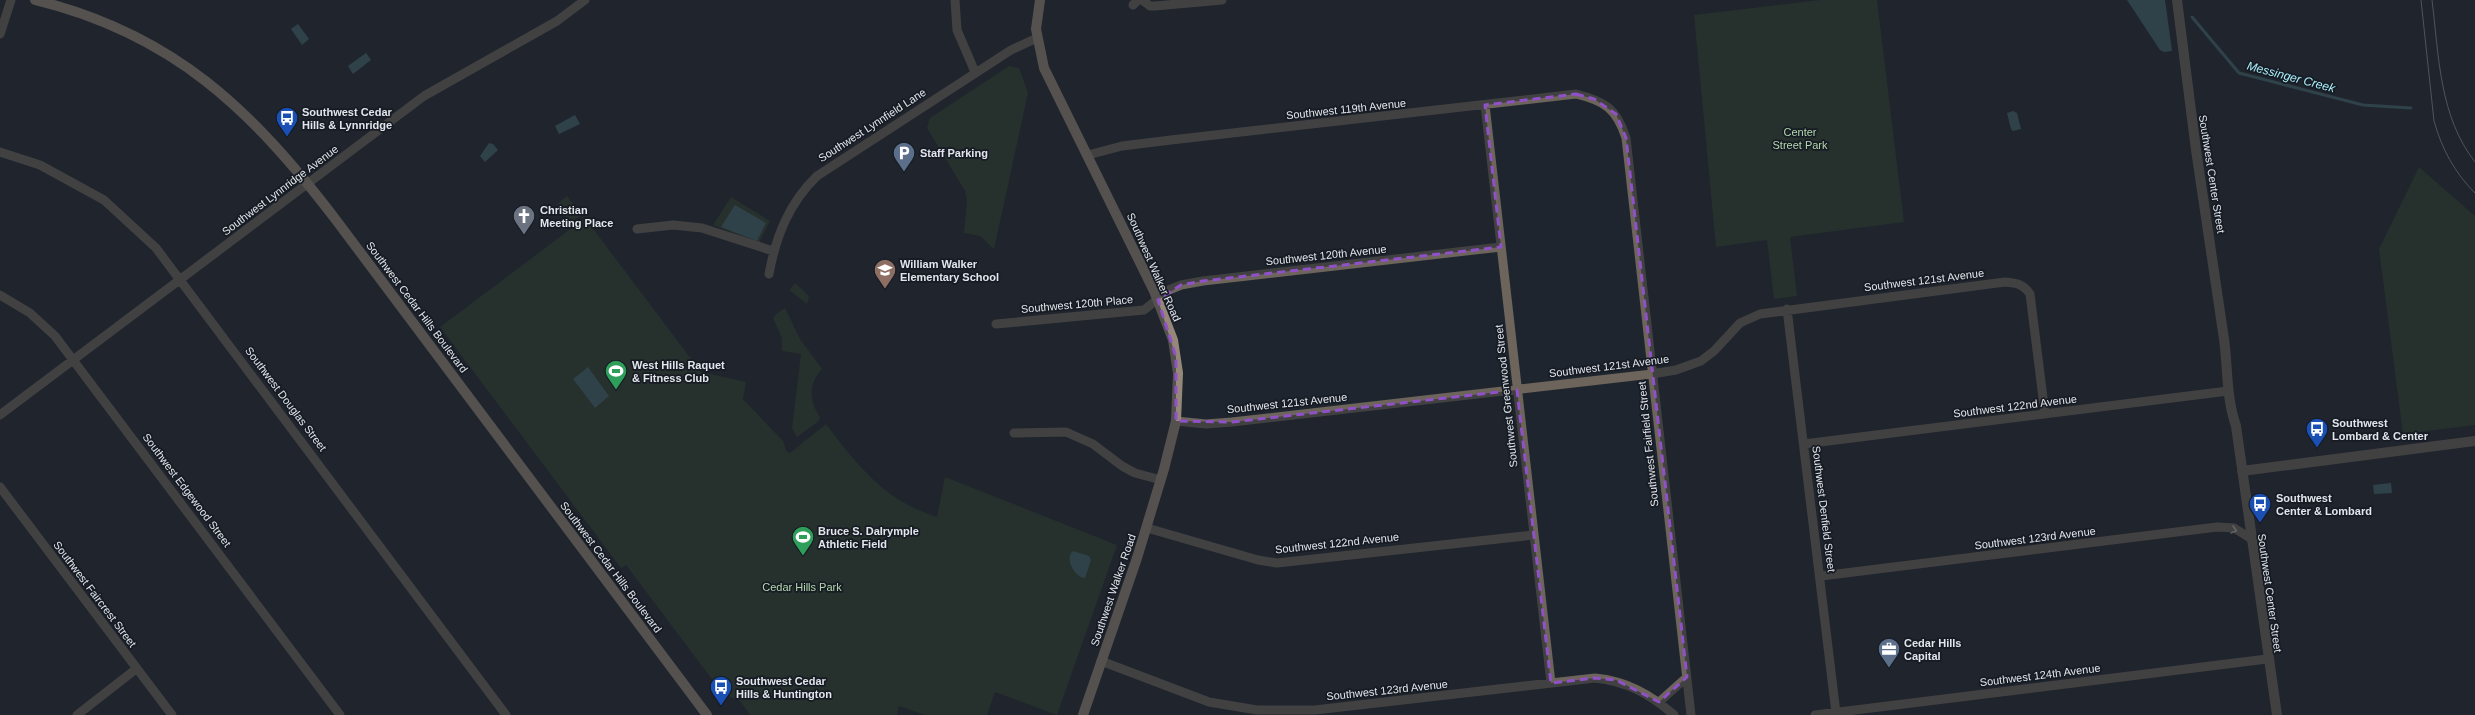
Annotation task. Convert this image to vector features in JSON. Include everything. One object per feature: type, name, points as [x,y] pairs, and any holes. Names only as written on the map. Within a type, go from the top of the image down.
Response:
[{"type":"main road","name":"Southwest Cedar Hills Boulevard","points":[[35,0],[84,14],[137,36],[193,71],[239,108],[308,184],[707,715]]},
{"type":"main road","name":"Southwest Walker Road","points":[[1040,0],[1037,38],[1040,57],[1050,81],[1088,155],[1169,326],[1176,357],[1179,389],[1176,421],[1147,528],[1082,715]]},
{"type":"street","points":[[0,34],[11,0]]},
{"type":"street","name":"Southwest Lynnridge Avenue","points":[[0,415],[424,96],[557,20],[585,0]]},
{"type":"street","points":[[955,0],[957,30],[975,72]]},
{"type":"street","points":[[1142,0],[1150,6],[1222,0]]},
{"type":"street","name":"Southwest Center Street","points":[[2177,0],[2196,150],[2225,351],[2224,366],[2231,412],[2236,426]]},
{"type":"street","name":"Southwest Lynnfield Lane","points":[[769,274],[773,251],[785,218],[804,189],[817,176],[975,72],[1017,46],[1037,38]]},
{"type":"street","name":"Southwest 119th Avenue","points":[[1088,155],[1136,145],[1576,94],[1594,99],[1605,105]]},
{"type":"street","name":"Southwest Greenwood Street","points":[[1484,105],[1551,683]]},
{"type":"street","name":"Southwest Fairfield Street","points":[[1605,105],[1616,114],[1626,138],[1691,715]]},
{"type":"street","name":"Southwest Douglas Street","points":[[0,152],[40,165],[104,200],[156,248],[181,279],[506,715]]},
{"type":"street","points":[[637,229],[673,225],[702,228],[773,251]]},
{"type":"street","name":"Southwest 120th Avenue","points":[[1158,300],[1169,290],[1181,285],[1203,281],[1501,247]]},
{"type":"street","name":"Southwest 121st Avenue","points":[[1176,421],[1206,424],[1232,422],[1517,390],[1676,370],[1701,360],[1714,351],[1740,324],[1760,314],[1787,309],[2005,282],[2017,282],[2025,287],[2033,306],[2045,414]]},
{"type":"street","name":"Southwest Edgewood Street","points":[[0,295],[30,313],[56,336],[340,715]]},
{"type":"street","name":"Southwest 120th Place","points":[[996,324],[1144,310],[1158,300]]},
{"type":"street","name":"Southwest Denfield Street","points":[[1787,309],[1821,576],[1836,712]]},
{"type":"street","name":"Southwest Center Street","points":[[2225,351],[2231,365],[2237,411],[2236,426],[2250,538],[2267,658],[2277,715]]},
{"type":"street","name":"Southwest 122nd Avenue","points":[[1804,444],[2228,391]]},
{"type":"street","points":[[1014,433],[1066,432],[1093,444],[1122,466],[1135,473],[1161,480]]},
{"type":"street","points":[[2242,471],[2475,440]]},
{"type":"street","name":"Southwest Faircrest Street","points":[[0,487],[172,715]]},
{"type":"street","name":"Southwest 123rd Avenue","points":[[1821,576],[2217,527],[2234,528],[2250,538]]},
{"type":"street","name":"Southwest 122nd Avenue","points":[[1147,528],[1258,560],[1277,563],[1534,535]]},
{"type":"street","name":"Southwest 124th Avenue","points":[[1815,715],[2267,658]]},
{"type":"street","name":"Southwest 123rd Avenue","points":[[1101,662],[1209,702],[1257,710],[1315,710],[1595,678],[1616,680],[1659,702],[1674,715]]},
{"type":"street","points":[[77,715],[136,669]]},
{"type":"street","points":[[1659,702],[1687,677]]},
{"type":"highlighted area","points":[[1576,94],[1594,99],[1616,114],[1626,138],[1687,677],[1659,702],[1616,680],[1595,678],[1551,683],[1517,390],[1232,422],[1176,421],[1176,357],[1158,300],[1181,285],[1203,281],[1501,247],[1485,105]]},
{"type":"green space","name":"Center Street Park","points":[[1820,0],[1877,0],[1904,222],[1790,237],[1797,296],[1774,299],[1767,240],[1716,247],[1694,15]]},
{"type":"green space","points":[[1009,66],[1019,68],[1028,93],[994,249],[980,236],[964,233],[967,201],[965,191],[927,128],[930,118]]},
{"type":"green space","points":[[2419,167],[2475,216],[2475,425],[2403,434],[2379,249]]},
{"type":"green space","points":[[567,196],[581,215],[570,223],[557,204]]},
{"type":"green space","points":[[731,197],[770,221],[759,243],[713,225]]},
{"type":"green space","name":"Cedar Hills Park","points":[[585,218],[701,372],[746,382],[743,399],[783,441],[787,452],[790,453],[826,424],[849,454],[874,480],[902,501],[919,510],[937,517],[945,477],[1117,545],[1057,715],[995,692],[987,715],[925,715],[899,706],[897,715],[750,715],[740,701],[723,694],[626,565],[621,568],[440,327]]},
{"type":"green space","points":[[795,283],[809,296],[807,304],[789,290]]},
{"type":"green space","points":[[785,308],[800,339],[822,369],[817,375],[812,387],[812,399],[816,411],[820,417],[819,421],[797,437],[792,428],[801,354],[782,351],[782,338],[773,318]]},
{"type":"shaded area","points":[[2127,0],[2165,0],[2172,51],[2164,52],[2160,50]]},
{"type":"shaded area","points":[[298,24],[309,39],[302,45],[291,29]]},
{"type":"shaded area","points":[[366,53],[371,60],[353,74],[348,66]]},
{"type":"shaded area","points":[[2013,111],[2017,113],[2021,129],[2013,131],[2011,129],[2007,113]]},
{"type":"shaded area","points":[[575,115],[580,124],[559,134],[555,126]]},
{"type":"shaded area","points":[[489,143],[493,144],[498,150],[485,162],[480,156]]},
{"type":"shaded area","points":[[735,205],[766,223],[757,241],[721,227]]},
{"type":"shaded area","points":[[588,367],[609,396],[595,408],[573,379]]},
{"type":"shaded area","points":[[2391,483],[2392,493],[2374,494],[2373,485]]},
{"type":"shaded area","points":[[1073,551],[1089,556],[1091,560],[1085,578],[1081,577],[1074,571],[1070,563],[1071,554]]},
{"type":"waterway","name":"Messinger Creek","points":[[2192,17],[2239,73],[2363,105],[2411,108]]},
{"type":"tram line","points":[[2421,0],[2434,121],[2445,151],[2450,160],[2461,177],[2475,193]]},
{"type":"tram line","points":[[2432,0],[2439,64],[2447,105],[2463,144],[2475,162]]},
{"type":"place","name":"Southwest Cedar Hills & Lynnridge","points":[[287,138]]},
{"type":"place","name":"Staff Parking","points":[[904,172]]},
{"type":"place","name":"Christian Meeting Place","points":[[524,236]]},
{"type":"place","name":"William Walker Elementary School","points":[[885,290]]},
{"type":"place","name":"West Hills Raquet & Fitness Club","points":[[616,390]]},
{"type":"place","name":"Southwest Lombard & Center","points":[[2317,448]]},
{"type":"place","name":"Southwest Center & Lombard","points":[[2260,524]]},
{"type":"place","name":"Bruce S. DaIrymple Athletic Field","points":[[803,556]]},
{"type":"place","name":"Cedar Hills Capital","points":[[1889,668]]},
{"type":"place","name":"Southwest Cedar Hills & Huntington","points":[[721,706]]}]
